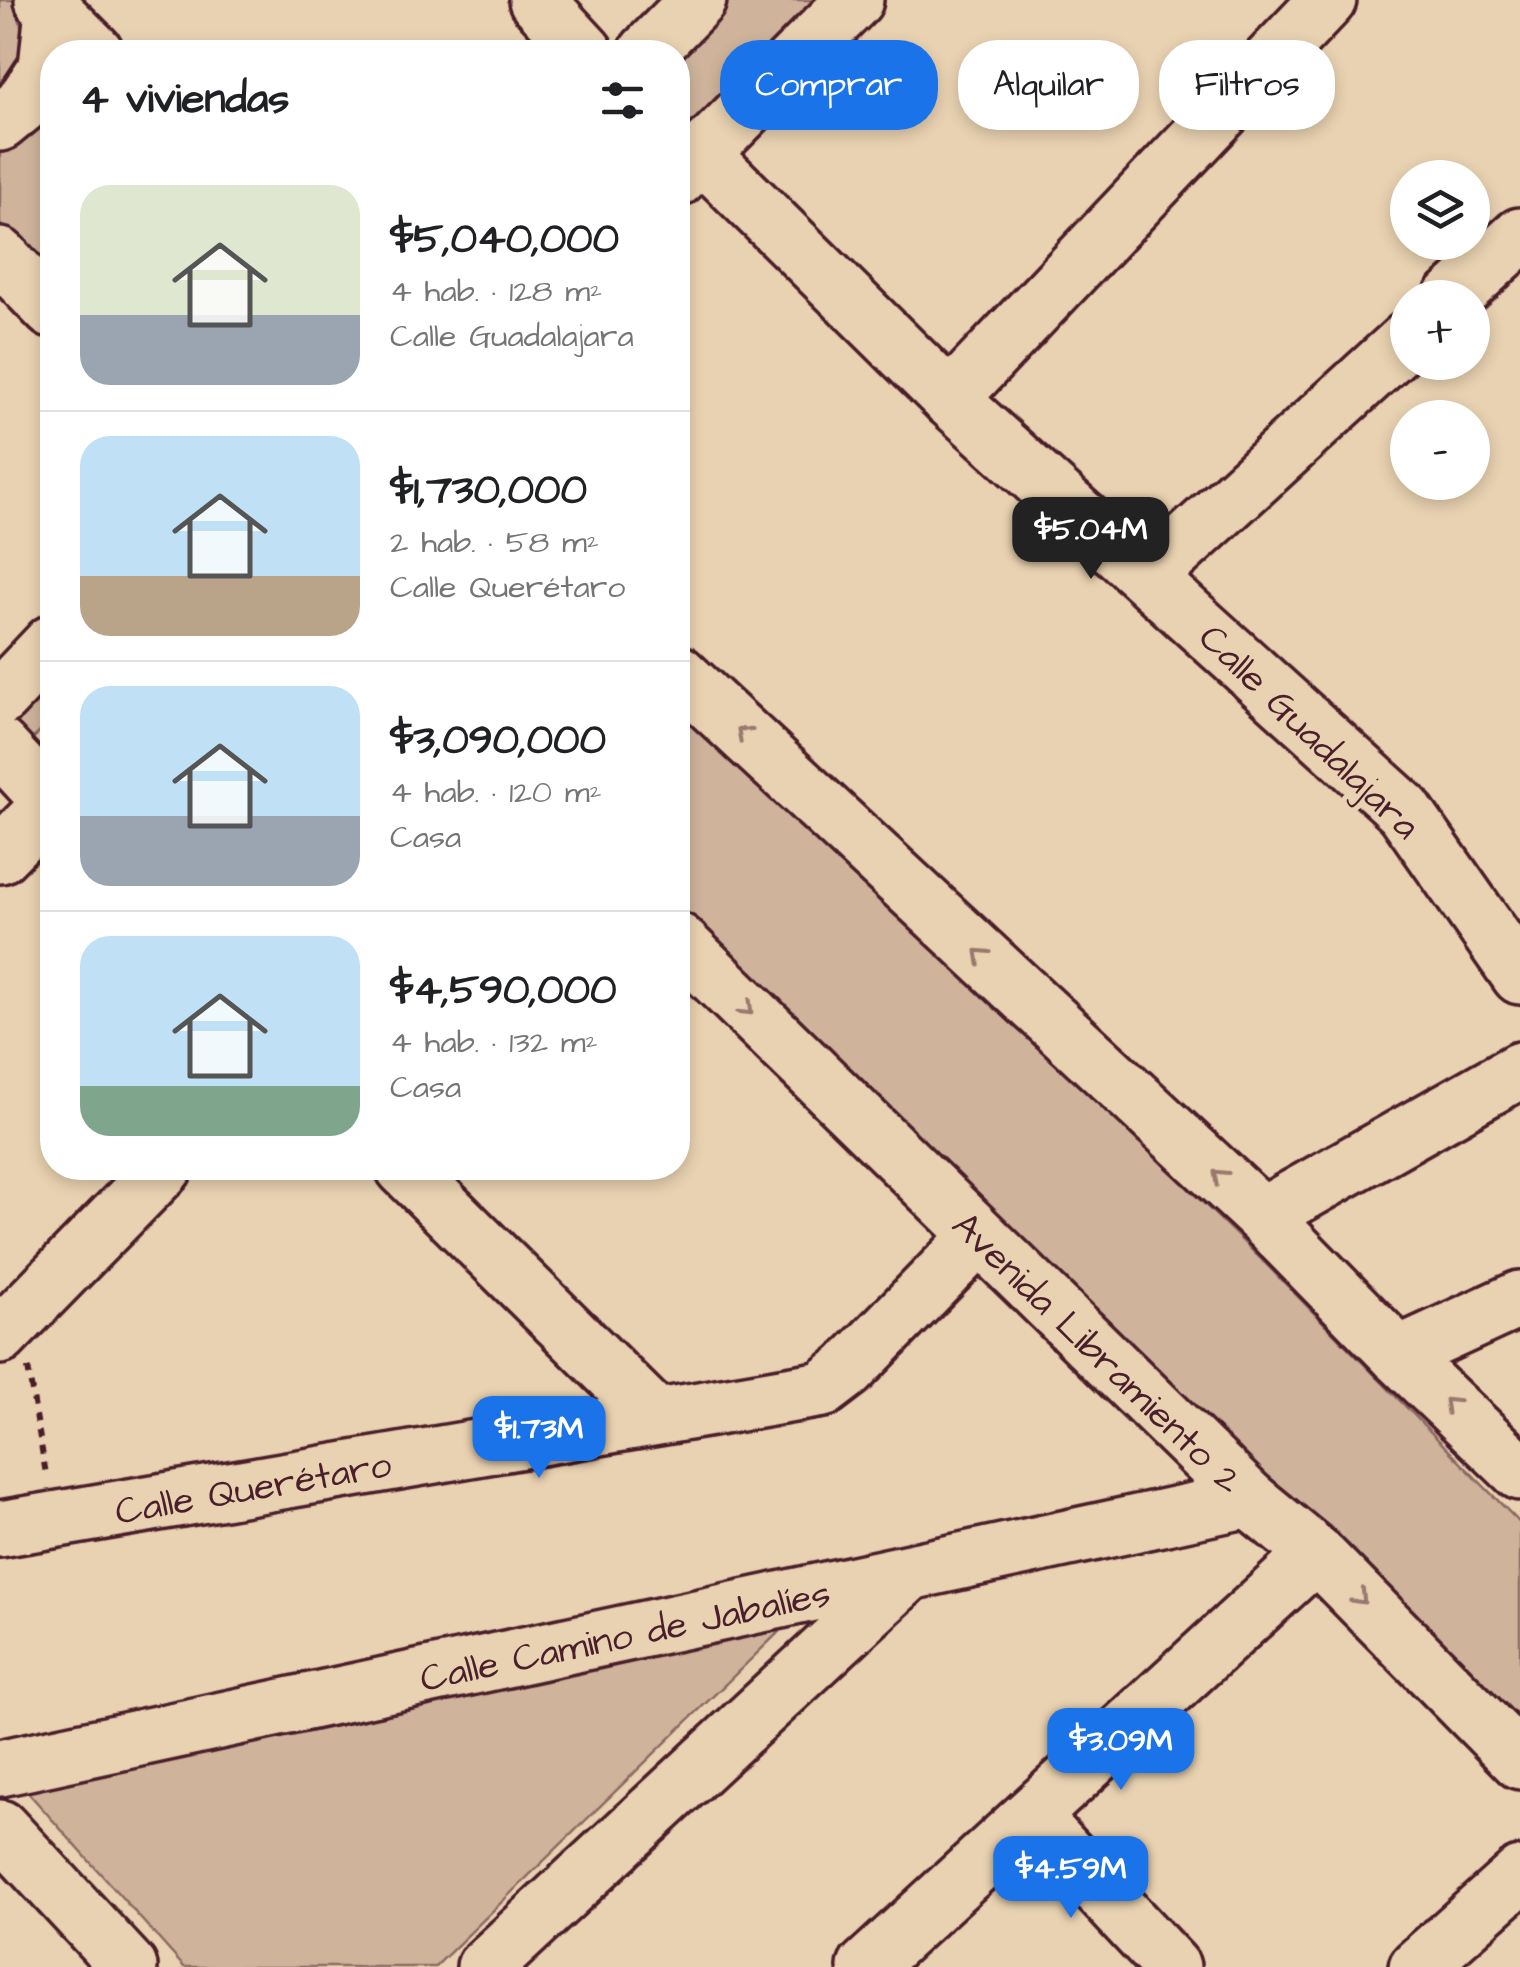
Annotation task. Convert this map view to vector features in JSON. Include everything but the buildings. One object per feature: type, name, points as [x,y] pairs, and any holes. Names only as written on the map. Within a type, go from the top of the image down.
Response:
[{"type":"street","points":[[537,0],[575,40]]},
{"type":"street","points":[[659,40],[698,0]]},
{"type":"street","points":[[690,160],[855,0]]},
{"type":"street","points":[[950,399],[1328,0]]},
{"type":"street","points":[[48,5],[83,40]]},
{"type":"street","points":[[47,40],[48,5]]},
{"type":"street","points":[[0,123],[22,106],[40,78]]},
{"type":"street","name":"Calle Guadalajara","points":[[690,168],[1404,810],[1520,976]]},
{"type":"street","points":[[1472,280],[1520,236]]},
{"type":"street","points":[[0,256],[40,298]]},
{"type":"street","points":[[1148,576],[1390,355]]},
{"type":"street","points":[[0,698],[40,655]]},
{"type":"street","points":[[690,684],[1262,1216],[1520,1472]]},
{"type":"street","points":[[0,747],[40,790]]},
{"type":"street","points":[[0,855],[40,815]]},
{"type":"street","name":"Avenida Libramiento 2","points":[[690,953],[1249,1499],[1316,1554],[1520,1761]]},
{"type":"street","points":[[1262,1216],[1520,1070]]},
{"type":"street","points":[[10,1327],[152,1180]]},
{"type":"street","points":[[416,1180],[656,1417]]},
{"type":"street","name":"Calle Querétaro","points":[[0,1529],[822,1389],[848,1370],[979,1236]]},
{"type":"street","points":[[1398,1355],[1520,1299]]},
{"type":"street","name":"Calle Camino de Jabalíes","points":[[0,1768],[1249,1499]]},
{"type":"street","points":[[866,1967],[1316,1554]]},
{"type":"street","points":[[486,1967],[911,1572]]},
{"type":"street","points":[[1032,1817],[1172,1967]]},
{"type":"street","points":[[0,1828],[129,1967]]},
{"type":"street","points":[[1417,1967],[1520,1875]]},
{"type":"path","points":[[10,1327],[54,1521]]},
{"type":"shaded area","points":[[0,0],[14,0],[22,45],[16,64],[0,85]]},
{"type":"shaded area","points":[[715,0],[816,0],[776,40],[720,40],[720,95],[690,125],[690,40],[687,40]]},
{"type":"shaded area","points":[[40,107],[40,266],[0,224],[0,142]]},
{"type":"shaded area","points":[[40,653],[40,732],[0,769],[0,695]]},
{"type":"shaded area","points":[[690,720],[705,738],[826,836],[1262,1260],[1520,1523],[1520,1754],[690,942]]},
{"type":"shaded area","points":[[783,1628],[435,1967],[184,1967],[25,1789]]}]
